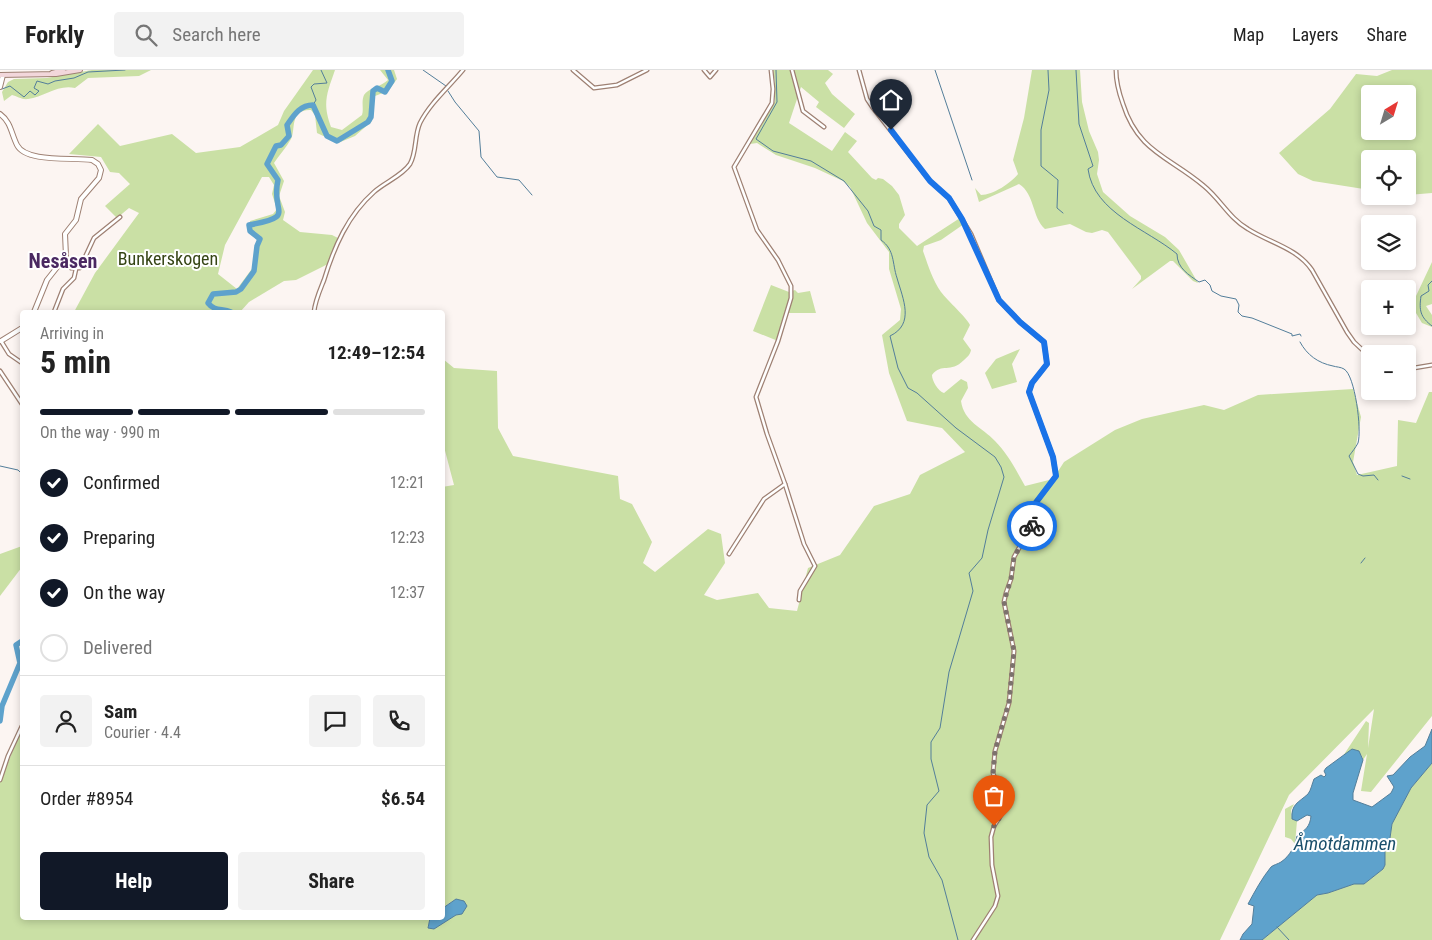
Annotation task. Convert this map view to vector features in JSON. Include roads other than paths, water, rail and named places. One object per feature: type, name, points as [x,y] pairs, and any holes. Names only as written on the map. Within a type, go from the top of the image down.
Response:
[{"type":"main road","points":[[48,74],[63,70]]},
{"type":"main road","points":[[2,75],[48,74],[80,70]]},
{"type":"street","points":[[315,310],[329,262],[350,220],[375,191],[406,168],[411,162],[420,122],[432,105],[463,70]]},
{"type":"street","points":[[573,70],[591,87],[595,88],[617,85],[647,70]]},
{"type":"street","points":[[704,70],[710,77],[716,70]]},
{"type":"street","points":[[770,70],[773,89],[772,103],[734,167],[757,230],[778,260],[791,286],[791,298],[787,313],[756,402],[804,544],[815,566],[800,591],[799,600]]},
{"type":"street","points":[[792,70],[802,111],[824,128]]},
{"type":"street","points":[[859,70],[867,99],[872,108],[930,181],[949,198],[962,219],[999,300],[1020,322],[1044,342],[1047,364],[1032,383],[1029,392],[1055,464],[1056,476],[1034,505],[1033,523],[1014,557],[1011,579],[1004,602],[1014,651],[1009,702],[995,751],[993,773],[997,784],[1008,799],[1007,806],[994,826],[991,837],[992,865],[998,896],[996,906],[973,940]]},
{"type":"street","points":[[1116,70],[1118,87],[1125,112],[1141,139],[1154,152],[1205,186],[1243,226],[1304,259],[1354,342],[1361,349]]},
{"type":"street","points":[[0,87],[2,75]]},
{"type":"street","points":[[0,114],[8,122],[18,146],[26,154],[92,160],[100,166],[100,177],[80,199],[76,220],[66,234],[67,253],[63,262],[47,280],[35,310]]},
{"type":"street","points":[[63,262],[71,268],[81,267],[96,236],[120,217]]},
{"type":"street","points":[[55,310],[62,292],[75,276],[76,269]]},
{"type":"street","points":[[20,329],[1,341],[9,354],[20,362]]},
{"type":"street","points":[[1416,368],[1432,365]]},
{"type":"street","points":[[0,370],[20,401]]},
{"type":"street","points":[[729,554],[764,499],[785,484]]},
{"type":"street","points":[[0,780],[8,756],[20,730]]},
{"type":"water","name":"Åmotdammen","points":[[1432,729],[1432,763],[1411,788],[1392,824],[1390,838],[1385,846],[1385,865],[1383,869],[1364,884],[1354,884],[1317,895],[1262,940],[1240,940],[1252,924],[1254,906],[1248,904],[1259,885],[1271,867],[1287,857],[1297,836],[1310,823],[1311,816],[1307,815],[1297,821],[1292,819],[1292,814],[1296,804],[1308,794],[1314,779],[1321,775],[1324,777],[1326,775],[1324,771],[1326,768],[1352,749],[1359,751],[1363,760],[1353,793],[1353,800],[1372,807],[1391,793],[1394,787],[1387,776],[1393,775],[1410,757],[1425,746]]},
{"type":"water","points":[[456,899],[464,901],[467,906],[462,914],[456,915],[434,929],[428,928],[430,920],[445,920],[445,907]]},
{"type":"waterway","points":[[2,89],[10,86],[24,97],[30,91],[35,95],[39,91],[34,88],[37,81],[48,84],[74,78],[88,72],[125,70]]},
{"type":"waterway","points":[[313,105],[316,100],[311,87],[314,84],[327,83],[321,70]]},
{"type":"waterway","points":[[222,310],[216,309],[208,303],[213,294],[236,292],[241,289],[254,271],[257,246],[260,239],[250,231],[249,225],[264,222],[278,216],[276,191],[278,180],[267,164],[276,146],[281,145],[289,136],[287,125],[301,109],[308,105],[313,105],[327,136],[337,141],[368,122],[371,117],[373,91],[377,88],[385,92],[392,81],[388,70]]},
{"type":"waterway","points":[[423,70],[446,86]]},
{"type":"waterway","points":[[776,70],[777,102],[756,139],[773,151],[811,161],[844,181],[868,211],[874,226],[881,230],[881,240],[891,252],[904,302],[905,318],[898,331],[890,336],[898,368],[908,388],[917,393],[956,428],[995,457],[1004,477],[988,530],[982,558],[969,573],[973,591],[949,672],[940,728],[931,742],[931,759],[939,791],[927,805],[924,833],[929,857],[942,880],[958,940]]},
{"type":"waterway","points":[[935,70],[972,180]]},
{"type":"waterway","points":[[1048,70],[1049,90],[1041,130],[1041,166],[1058,180],[1057,208],[1063,213]]},
{"type":"waterway","points":[[1076,70],[1079,124],[1093,166],[1088,169],[1092,184],[1100,197],[1124,219],[1177,254],[1181,267],[1191,277],[1199,282],[1205,280],[1210,285],[1212,291],[1221,296],[1236,299],[1239,305],[1238,312],[1242,316],[1252,318],[1292,334],[1292,336],[1300,334],[1301,336]]},
{"type":"waterway","points":[[448,91],[479,131],[481,157],[497,177],[519,180],[532,195]]},
{"type":"waterway","points":[[1432,281],[1428,285],[1429,291],[1421,296],[1420,305],[1421,313],[1432,326]]},
{"type":"waterway","points":[[1300,342],[1314,358],[1322,363],[1343,368],[1348,373],[1357,403],[1359,427],[1358,443],[1349,456],[1358,474],[1363,476],[1374,475],[1378,480]]},
{"type":"waterway","points":[[0,466],[20,472]]},
{"type":"waterway","points":[[1402,476],[1410,479]]},
{"type":"waterway","points":[[1361,563],[1365,558]]},
{"type":"waterway","points":[[20,642],[16,645],[20,663]]},
{"type":"waterway","points":[[0,721],[2,706],[20,663]]},
{"type":"waterway","points":[[1277,927],[1289,940]]},
{"type":"district","name":"Nesåsen","points":[[63,261]]},
{"type":"park label","name":"Bunkerskogen","points":[[168,259]]}]
